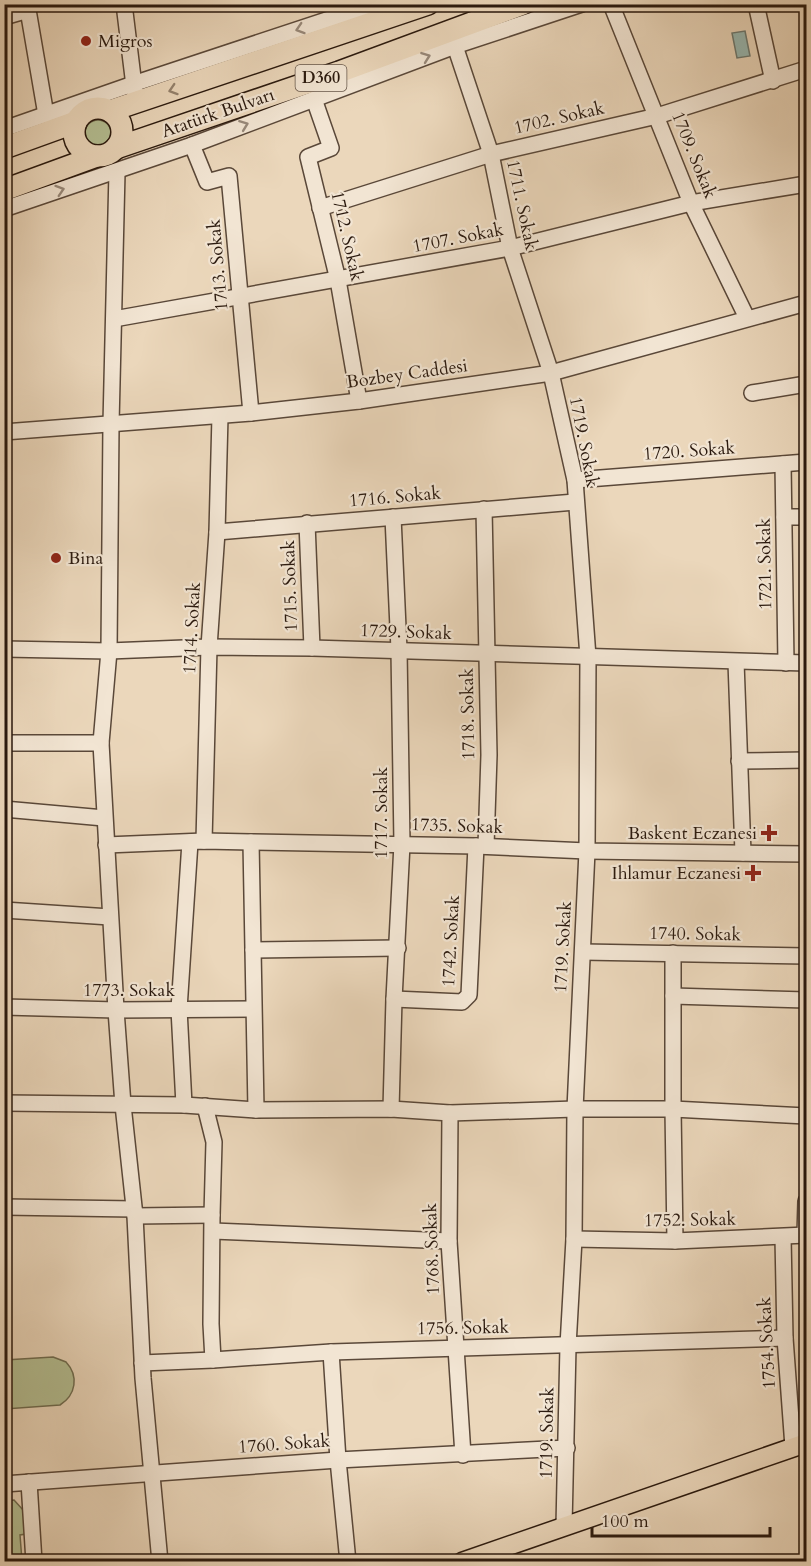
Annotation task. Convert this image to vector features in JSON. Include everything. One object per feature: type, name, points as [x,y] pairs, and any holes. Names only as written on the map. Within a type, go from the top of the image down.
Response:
[{"type":"highway","name":"Atatürk Bulvarı","points":[[4,190],[524,4]]},
{"type":"highway","name":"Atatürk Bulvarı","points":[[110,111],[135,93],[423,5]]},
{"type":"highway","points":[[100,108],[110,111],[119,119],[123,131],[120,143],[106,152],[82,151],[74,137],[76,122],[90,109],[100,108]]},
{"type":"highway","points":[[4,148],[76,122]]},
{"type":"main road","points":[[462,1562],[800,1445]]},
{"type":"street","points":[[124,4],[135,93]]},
{"type":"street","points":[[4,129],[46,114],[135,93],[375,4]]},
{"type":"street","points":[[4,209],[117,172],[455,46],[582,4]]},
{"type":"street","name":"1709. Sokak","points":[[610,4],[691,203],[747,318]]},
{"type":"street","points":[[756,4],[773,81]]},
{"type":"street","points":[[4,17],[28,7],[46,114]]},
{"type":"street","name":"1711. Sokak","points":[[455,46],[491,154],[510,249],[551,373]]},
{"type":"street","name":"1702. Sokak","points":[[320,208],[491,154],[657,116],[807,69]]},
{"type":"street","name":"1712. Sokak","points":[[314,99],[331,148],[308,157],[338,280],[359,401]]},
{"type":"street","name":"1713. Sokak","points":[[192,145],[207,182],[229,176],[251,413]]},
{"type":"street","points":[[117,172],[109,651],[101,743],[116,1010],[123,1105],[135,1213],[150,1473],[160,1562]]},
{"type":"street","name":"1707. Sokak","points":[[114,319],[510,249],[691,203],[807,184]]},
{"type":"street","name":"Bozbey Caddesi","points":[[4,432],[251,413],[359,401],[551,373],[807,303]]},
{"type":"street","name":"1719. Sokak","points":[[551,373],[575,480],[588,657],[587,851],[575,1109],[574,1239],[568,1346],[564,1526]]},
{"type":"street","points":[[752,393],[807,384]]},
{"type":"street","name":"1714. Sokak","points":[[184,1105],[179,1009],[197,842],[217,532],[220,416]]},
{"type":"street","name":"1720. Sokak","points":[[575,480],[807,462]]},
{"type":"street","name":"1721. Sokak","points":[[783,464],[786,663]]},
{"type":"street","name":"1716. Sokak","points":[[217,532],[575,502]]},
{"type":"street","name":"1718. Sokak","points":[[481,846],[489,755],[484,509]]},
{"type":"street","name":"1717. Sokak","points":[[391,1109],[402,844],[399,650],[393,517]]},
{"type":"street","points":[[784,517],[807,517]]},
{"type":"street","name":"1715. Sokak","points":[[308,523],[312,648]]},
{"type":"street","name":"1729. Sokak","points":[[4,649],[109,651],[209,647],[312,648],[807,663]]},
{"type":"street","points":[[736,662],[742,853]]},
{"type":"street","points":[[4,743],[101,743]]},
{"type":"street","points":[[739,761],[807,760]]},
{"type":"street","points":[[4,809],[104,818]]},
{"type":"street","points":[[251,842],[256,1110]]},
{"type":"street","name":"1735. Sokak","points":[[106,845],[251,842],[807,854]]},
{"type":"street","name":"1742. Sokak","points":[[394,999],[462,1002],[469,995],[481,846]]},
{"type":"street","points":[[4,910],[110,917]]},
{"type":"street","points":[[253,950],[398,948]]},
{"type":"street","name":"1740. Sokak","points":[[583,952],[807,956]]},
{"type":"street","points":[[673,953],[672,1109],[675,1241]]},
{"type":"street","points":[[673,996],[807,1000]]},
{"type":"street","name":"1773. Sokak","points":[[4,1007],[116,1010],[253,1009]]},
{"type":"street","points":[[4,1103],[184,1105],[256,1110],[391,1109],[450,1113],[672,1109],[807,1116]]},
{"type":"street","points":[[205,1106],[214,1142],[211,1324],[213,1360]]},
{"type":"street","name":"1768. Sokak","points":[[450,1113],[448,1241],[463,1455]]},
{"type":"street","points":[[806,1235],[807,1201]]},
{"type":"street","points":[[4,1207],[212,1215]]},
{"type":"street","points":[[213,1232],[448,1241]]},
{"type":"street","name":"1752. Sokak","points":[[574,1239],[675,1241],[806,1235]]},
{"type":"street","name":"1754. Sokak","points":[[783,1237],[785,1338],[800,1445]]},
{"type":"street","name":"1756. Sokak","points":[[142,1363],[457,1347],[568,1346],[785,1338]]},
{"type":"street","points":[[331,1352],[338,1461],[348,1562]]},
{"type":"street","name":"1760. Sokak","points":[[4,1484],[567,1448]]},
{"type":"street","points":[[29,1482],[34,1562]]},
{"type":"green space","points":[[98,120],[107,124],[111,133],[107,142],[98,146],[89,142],[85,133],[89,124]]},
{"type":"green space","points":[[53,1357],[66,1362],[73,1373],[74,1385],[70,1396],[60,1405],[5,1409],[5,1360]]},
{"type":"green space","points":[[14,1500],[24,1511],[26,1534],[20,1535],[22,1561],[5,1562],[5,1501]]},
{"type":"water","points":[[745,31],[750,56],[737,58],[732,33]]},
{"type":"place","name":"Migros","points":[[86,41]]},
{"type":"place","name":"Bina","points":[[56,558]]},
{"type":"place","name":"Baskent Eczanesi","points":[[769,833]]},
{"type":"place","name":"Ihlamur Eczanesi","points":[[753,873]]}]
